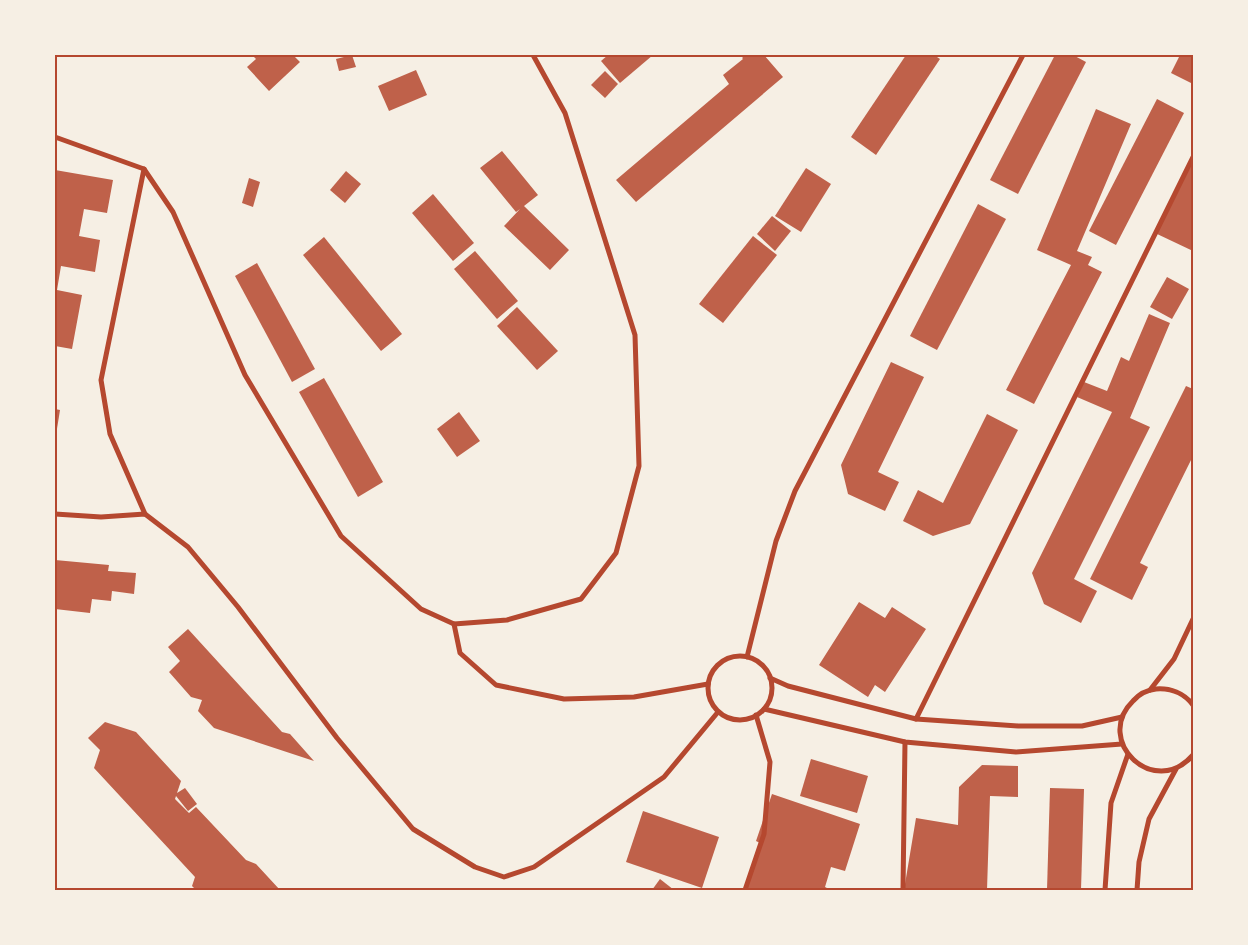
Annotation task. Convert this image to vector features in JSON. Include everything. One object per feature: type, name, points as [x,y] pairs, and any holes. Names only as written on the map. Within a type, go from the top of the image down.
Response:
[{"type":"street","points":[[55,137],[144,169],[173,212],[245,375],[341,536],[421,609],[454,624],[507,620],[582,599],[616,553],[639,466],[636,335],[565,114],[533,55]]},
{"type":"street","points":[[747,656],[776,541],[795,491],[1023,55]]},
{"type":"street","points":[[916,719],[1193,157]]},
{"type":"street","points":[[144,169],[101,380],[110,434],[145,514],[188,546],[238,607],[337,738],[413,829],[476,867],[504,877],[534,867],[664,777],[718,712]]},
{"type":"street","points":[[55,514],[101,517],[145,514]]},
{"type":"street","points":[[1150,690],[1174,658],[1193,619]]},
{"type":"street","points":[[454,624],[460,653],[496,685],[564,699],[634,697],[708,684]]},
{"type":"street","points":[[736,656],[747,656],[757,661],[765,668],[770,678],[772,689],[770,700],[764,709],[747,719],[737,720],[718,712],[708,695],[710,674],[716,666],[736,656]]},
{"type":"street","points":[[770,678],[788,686],[916,719],[1018,726],[1082,726],[1122,717]]},
{"type":"street","points":[[1193,704],[1178,692],[1164,688],[1150,690],[1138,696],[1128,705],[1122,717],[1120,730],[1122,744],[1128,754],[1138,764],[1150,770],[1163,772],[1176,768],[1188,762],[1193,756]]},
{"type":"street","points":[[764,709],[905,742],[1016,752],[1122,744]]},
{"type":"street","points":[[745,890],[764,834],[770,762],[756,715]]},
{"type":"street","points":[[903,890],[905,742]]},
{"type":"street","points":[[1105,890],[1111,803],[1128,754]]},
{"type":"street","points":[[1137,890],[1139,862],[1149,819],[1176,768]]},
{"type":"building","points":[[252,55],[293,55],[300,62],[269,91],[247,67],[256,59]]},
{"type":"building","points":[[352,55],[356,67],[339,71],[336,59]]},
{"type":"building","points":[[608,55],[653,55],[620,83],[601,61]]},
{"type":"building","points":[[745,55],[764,55],[783,77],[636,202],[616,180],[729,84],[723,75],[743,59]]},
{"type":"building","points":[[906,55],[934,55],[940,59],[876,155],[851,137]]},
{"type":"building","points":[[1055,55],[1073,55],[1086,62],[1018,194],[990,180]]},
{"type":"building","points":[[1180,55],[1193,55],[1193,84],[1171,73]]},
{"type":"building","points":[[416,70],[427,95],[389,111],[378,86]]},
{"type":"building","points":[[605,71],[618,84],[605,98],[591,85]]},
{"type":"building","points":[[1157,99],[1184,113],[1116,245],[1089,231]]},
{"type":"building","points":[[1096,109],[1131,124],[1077,251],[1092,257],[1088,265],[1102,272],[1034,404],[1006,390],[1071,265],[1037,250]]},
{"type":"building","points":[[502,151],[538,195],[524,206],[569,250],[550,270],[504,226],[520,209],[516,212],[480,168]]},
{"type":"building","points":[[1193,158],[1193,251],[1155,233]]},
{"type":"building","points":[[806,168],[831,184],[801,232],[775,216]]},
{"type":"building","points":[[55,170],[113,180],[107,213],[84,209],[79,236],[100,240],[95,272],[61,266],[57,290],[82,295],[72,349],[55,346]]},
{"type":"building","points":[[346,171],[361,184],[345,203],[330,190]]},
{"type":"building","points":[[249,178],[260,182],[253,207],[242,203]]},
{"type":"building","points":[[433,194],[474,243],[453,261],[412,213]]},
{"type":"building","points":[[978,204],[1006,219],[937,350],[910,336]]},
{"type":"building","points":[[772,216],[791,231],[775,251],[757,234]]},
{"type":"building","points":[[753,236],[777,255],[723,323],[699,304]]},
{"type":"building","points":[[324,237],[402,334],[381,351],[303,255]]},
{"type":"building","points":[[475,251],[518,301],[497,319],[454,269]]},
{"type":"building","points":[[257,263],[315,369],[292,382],[235,276]]},
{"type":"building","points":[[1167,277],[1189,289],[1172,319],[1150,307]]},
{"type":"building","points":[[517,307],[558,351],[537,370],[497,326]]},
{"type":"building","points":[[1149,314],[1170,323],[1130,418],[1150,427],[1074,579],[1097,591],[1081,623],[1044,604],[1032,573],[1112,412],[1077,397],[1084,382],[1107,391],[1121,357],[1129,361]]},
{"type":"building","points":[[891,362],[924,377],[878,472],[899,482],[885,511],[848,494],[841,465]]},
{"type":"building","points":[[324,378],[383,482],[358,497],[299,392]]},
{"type":"building","points":[[1186,386],[1193,389],[1193,456],[1140,563],[1148,567],[1132,600],[1090,579]]},
{"type":"building","points":[[55,409],[60,410],[56,435],[55,435]]},
{"type":"building","points":[[459,412],[480,441],[457,457],[437,429]]},
{"type":"building","points":[[987,414],[1018,430],[970,524],[933,536],[903,521],[918,490],[943,503]]},
{"type":"building","points":[[55,560],[109,565],[108,571],[136,573],[134,594],[112,591],[111,601],[92,599],[90,613],[55,609]]},
{"type":"building","points":[[859,602],[885,618],[892,607],[926,629],[885,692],[875,685],[868,697],[819,665]]},
{"type":"building","points":[[188,629],[282,732],[290,734],[314,761],[214,728],[198,711],[202,700],[191,697],[169,672],[180,661],[168,647]]},
{"type":"building","points":[[105,722],[136,732],[181,781],[177,793],[185,788],[197,804],[188,811],[176,796],[175,799],[189,813],[196,807],[246,860],[256,864],[280,890],[196,890],[192,886],[195,877],[94,768],[100,750],[88,738]]},
{"type":"building","points":[[811,759],[868,776],[857,813],[800,796]]},
{"type":"building","points":[[982,765],[1018,766],[1018,797],[990,796],[987,890],[904,890],[916,818],[958,825],[959,787]]},
{"type":"building","points":[[1050,788],[1084,789],[1081,890],[1047,890]]},
{"type":"building","points":[[772,794],[860,824],[845,871],[831,867],[825,887],[831,890],[745,890],[760,843],[756,841]]},
{"type":"building","points":[[643,811],[719,837],[702,888],[626,862]]},
{"type":"building","points":[[660,879],[674,890],[652,890]]}]
